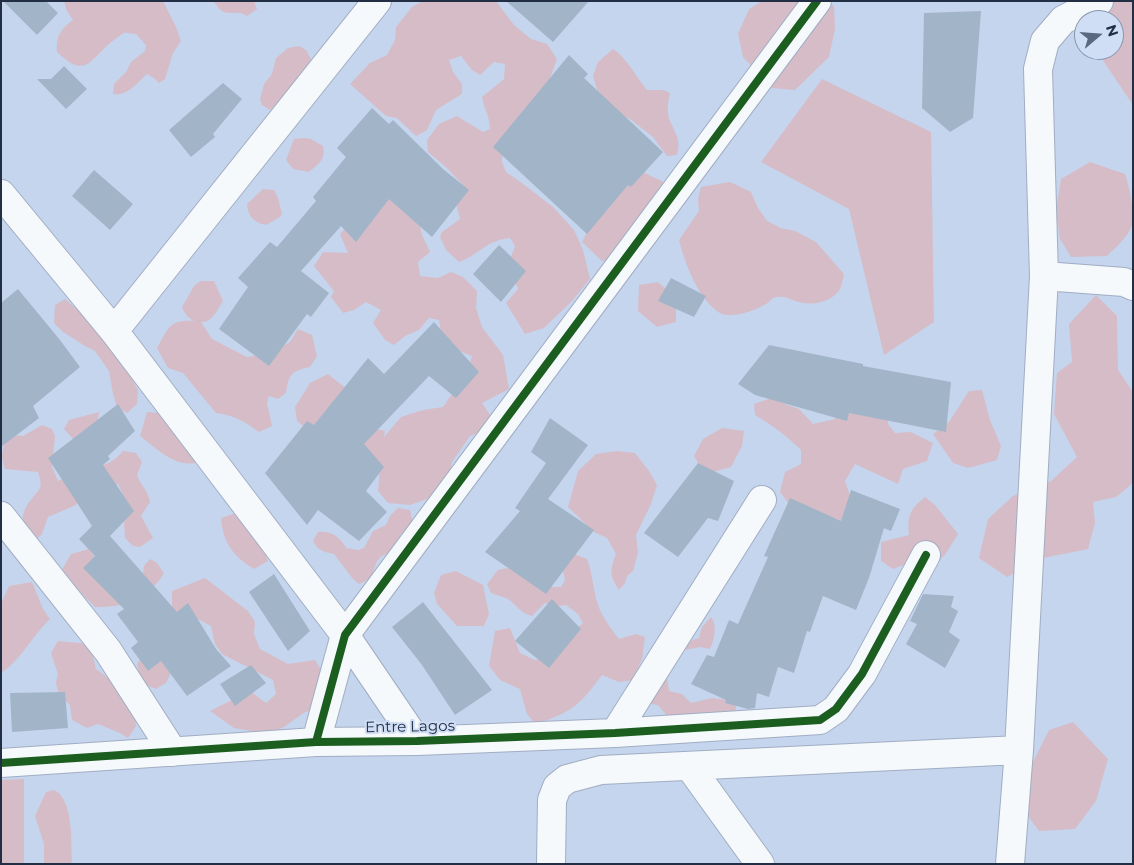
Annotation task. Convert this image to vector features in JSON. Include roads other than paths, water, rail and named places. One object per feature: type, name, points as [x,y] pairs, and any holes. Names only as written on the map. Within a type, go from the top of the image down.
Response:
[{"type":"street","points":[[114,331],[377,1]]},
{"type":"street","points":[[316,742],[344,635],[816,1]]},
{"type":"street","points":[[1010,864],[1019,750],[1044,276],[1038,69],[1045,41],[1063,20],[1099,1]]},
{"type":"street","points":[[1,194],[114,331],[344,635],[417,741]]},
{"type":"street","points":[[1044,276],[1124,282],[1133,286]]},
{"type":"street","points":[[615,733],[762,500]]},
{"type":"street","points":[[1,516],[108,651],[173,752]]},
{"type":"street","name":"Entre Lagos","points":[[1,763],[316,742],[417,741],[615,733],[820,720],[836,710],[862,674],[926,555]]},
{"type":"street","points":[[551,864],[552,800],[557,787],[568,779],[601,770],[1019,750]]},
{"type":"street","points":[[690,767],[760,864]]}]
